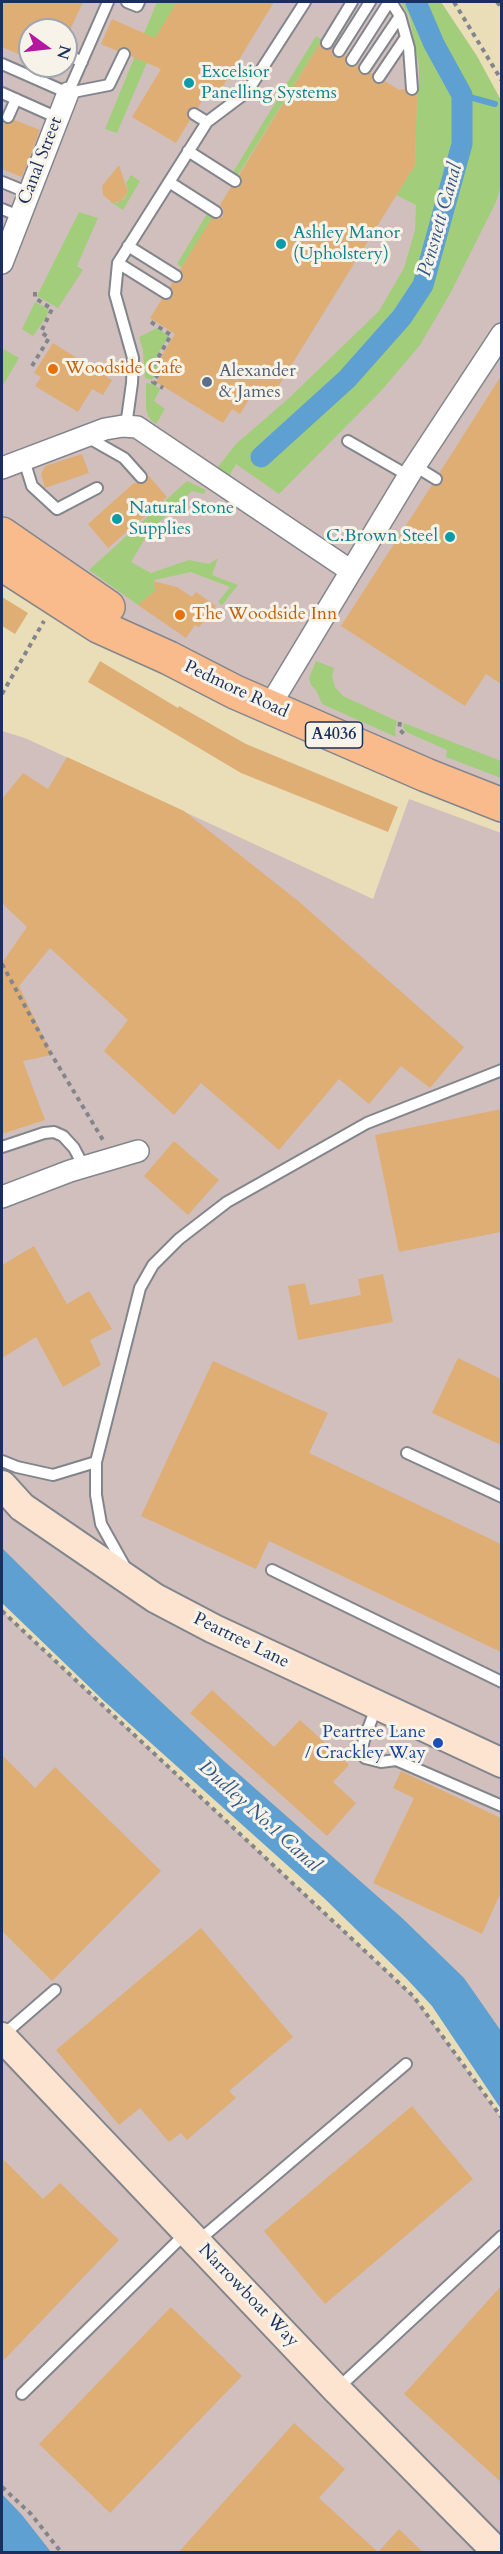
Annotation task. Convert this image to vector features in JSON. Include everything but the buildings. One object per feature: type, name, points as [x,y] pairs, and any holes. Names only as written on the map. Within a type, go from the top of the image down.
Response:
[{"type":"highway","name":"Pedmore Road","points":[[2,534],[110,608],[169,658]]},
{"type":"highway","name":"Pedmore Road","points":[[2,564],[98,626],[169,658],[197,674],[268,707],[501,805]]},
{"type":"street","name":"Canal Street","points":[[2,263],[10,213],[29,193],[68,93]]},
{"type":"street","points":[[268,707],[412,471],[501,334]]},
{"type":"street","points":[[2,468],[105,429],[136,427],[351,571]]},
{"type":"street","points":[[2,1197],[138,1151]]},
{"type":"street","name":"Peartree Lane","points":[[2,1485],[22,1507],[155,1598],[214,1629],[378,1705],[500,1757]]},
{"type":"street","name":"Narrowboat Way","points":[[2,2037],[336,2389],[497,2553]]},
{"type":"lane","points":[[68,93],[108,2]]},
{"type":"lane","points":[[127,2],[137,6],[139,2]]},
{"type":"lane","points":[[126,426],[132,383],[132,358],[115,294],[118,263],[207,122],[247,92],[305,2]]},
{"type":"lane","points":[[327,43],[352,2]]},
{"type":"lane","points":[[339,51],[370,2]]},
{"type":"lane","points":[[352,60],[390,2],[400,16],[406,37],[412,88]]},
{"type":"lane","points":[[365,68],[400,16]]},
{"type":"lane","points":[[379,77],[406,37]]},
{"type":"lane","points":[[2,64],[68,93],[109,85],[124,54]]},
{"type":"lane","points":[[78,60],[82,62]]},
{"type":"lane","points":[[2,93],[58,118]]},
{"type":"lane","points":[[8,117],[16,99]]},
{"type":"lane","points":[[194,114],[207,122]]},
{"type":"lane","points":[[188,151],[235,181]]},
{"type":"lane","points":[[2,182],[29,193]]},
{"type":"lane","points":[[169,182],[216,212]]},
{"type":"lane","points":[[128,246],[176,276]]},
{"type":"lane","points":[[118,263],[166,293]]},
{"type":"lane","points":[[86,436],[124,458],[141,477]]},
{"type":"lane","points":[[348,441],[412,471],[435,479]]},
{"type":"lane","points":[[24,459],[32,486],[57,509],[98,488]]},
{"type":"lane","points":[[334,597],[349,588],[409,496],[412,471]]},
{"type":"lane","points":[[134,1583],[102,1524],[96,1495],[96,1462],[140,1288],[153,1265],[179,1239],[227,1202],[367,1122],[501,1070]]},
{"type":"lane","points":[[2,1147],[44,1133],[54,1132],[63,1136],[92,1165]]},
{"type":"lane","points":[[406,1453],[501,1497]]},
{"type":"lane","points":[[2,1461],[17,1467],[53,1475],[96,1462]]},
{"type":"lane","points":[[272,1570],[501,1682]]},
{"type":"lane","points":[[378,1705],[361,1752],[365,1758],[381,1762],[396,1760],[501,1806]]},
{"type":"lane","points":[[2,2037],[55,1990]]},
{"type":"lane","points":[[22,2394],[192,2237],[406,2064]]},
{"type":"lane","points":[[336,2389],[501,2236]]},
{"type":"path","points":[[454,2],[501,81]]},
{"type":"path","points":[[497,2],[501,8]]},
{"type":"path","points":[[32,366],[49,338],[41,332],[52,309],[35,298],[35,292]]},
{"type":"path","points":[[151,322],[171,335],[154,363],[162,368],[153,382],[163,388]]},
{"type":"path","points":[[2,694],[48,612]]},
{"type":"path","points":[[2,964],[50,1052],[103,1140],[106,1154],[92,1165]]},
{"type":"path","points":[[2,1611],[414,1997],[468,2068],[501,2118]]},
{"type":"path","points":[[2,2487],[31,2514],[61,2553]]},
{"type":"shaded area","points":[[2,2],[401,2],[409,16],[419,67],[419,87],[494,104],[501,99],[501,806],[308,726],[2,552]]},
{"type":"shaded area","points":[[2,731],[25,738],[373,899],[409,799],[501,833],[501,2073],[2,1575]]},
{"type":"shaded area","points":[[2,1611],[414,1997],[501,2118],[501,2552],[23,2552],[2,2526]]},
{"type":"green space","points":[[157,2],[177,2],[162,27],[117,133],[105,129]]},
{"type":"green space","points":[[401,2],[441,2],[477,56],[502,102],[502,183],[496,202],[451,292],[420,345],[381,391],[279,494],[236,464],[228,478],[217,468],[236,444],[289,398],[379,311],[404,268],[415,230],[416,205],[396,195],[415,165],[417,88],[419,87],[419,67],[409,16]]},
{"type":"green space","points":[[316,36],[322,40],[238,175],[233,172]]},
{"type":"green space","points":[[131,175],[140,181],[123,210],[109,201],[117,203],[124,199],[128,192],[126,183]]},
{"type":"green space","points":[[79,212],[98,218],[77,266],[83,270],[58,308],[37,296]]},
{"type":"green space","points":[[208,212],[214,216],[182,267],[177,264]]},
{"type":"green space","points":[[35,302],[48,309],[47,316],[33,336],[22,329]]},
{"type":"green space","points":[[157,328],[169,336],[152,363],[159,368],[152,380],[145,378],[143,350],[139,337]]},
{"type":"green space","points":[[2,348],[19,358],[2,387]]},
{"type":"green space","points":[[146,383],[153,384],[160,389],[154,401],[165,409],[156,424],[149,418],[146,409]]},
{"type":"green space","points":[[187,481],[206,490],[204,494],[192,491],[149,532],[131,562],[151,573],[189,560],[209,564],[218,558],[212,575],[238,585],[222,605],[218,602],[230,587],[191,572],[154,580],[156,590],[138,605],[89,570]]},
{"type":"green space","points":[[316,661],[334,668],[332,676],[335,687],[343,696],[397,721],[396,737],[322,704],[309,678]]},
{"type":"green space","points":[[404,723],[501,761],[501,778],[446,757],[447,750],[406,732],[403,727]]},
{"type":"water","name":"Dudley No.1 Canal","points":[[2,1548],[91,1636],[224,1761],[402,1918],[464,1978],[501,2031],[501,2109],[432,2006],[406,1978],[325,1899],[104,1701],[2,1603]]},
{"type":"water","points":[[2,2494],[22,2515],[51,2552],[2,2552]]},
{"type":"waterway","name":"Pensnett Canal","points":[[261,457],[347,379],[402,317],[423,285],[462,144],[462,95],[434,44],[416,2]]},
{"type":"waterway","points":[[462,95],[495,104]]},
{"type":"place","name":"Excelsior Panelling Systems","points":[[189,83]]},
{"type":"place","name":"Ashley Manor (Upholstery)","points":[[281,244]]},
{"type":"place","name":"Woodside Cafe","points":[[53,369]]},
{"type":"place","name":"Alexander & James","points":[[207,382]]},
{"type":"place","name":"Natural Stone Supplies","points":[[117,519]]},
{"type":"place","name":"C.Brown Steel","points":[[450,537]]},
{"type":"place","name":"The Woodside Inn","points":[[180,615]]},
{"type":"place","name":"Peartree Lane / Crackley Way","points":[[438,1743]]}]
